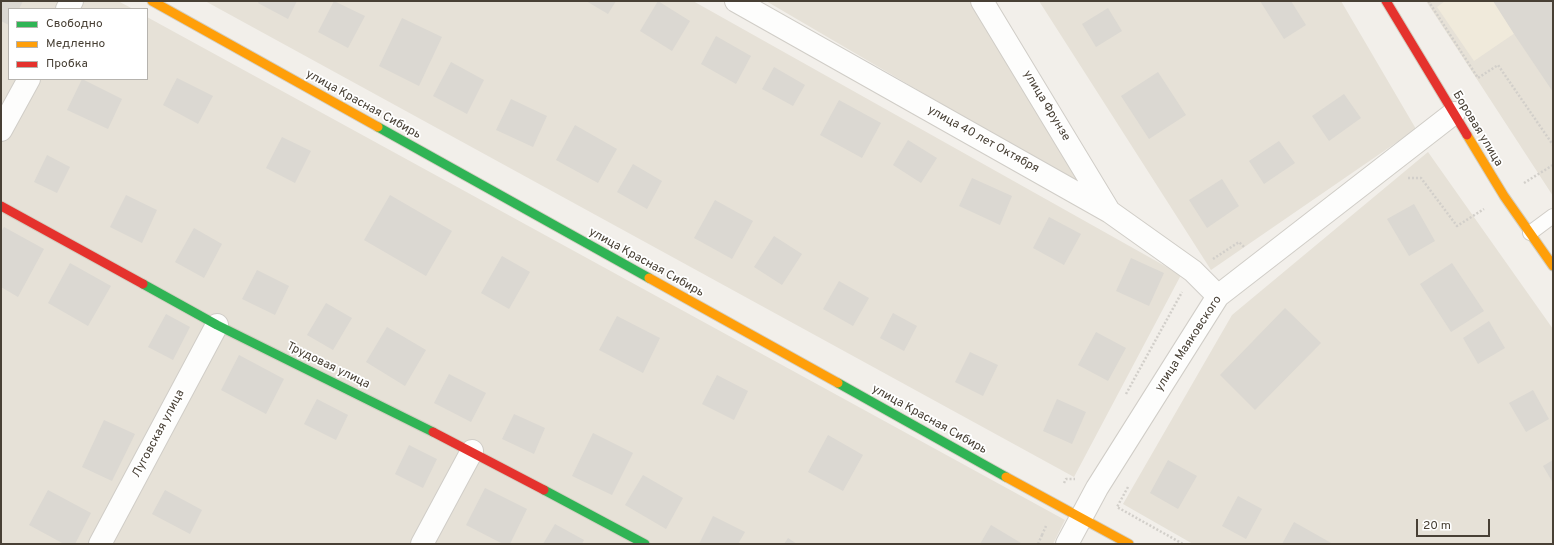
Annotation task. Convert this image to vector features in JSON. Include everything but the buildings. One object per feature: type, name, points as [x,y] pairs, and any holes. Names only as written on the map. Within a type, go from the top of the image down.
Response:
[{"type":"main road","name":"улица Красная Сибирь","points":[[152,1],[952,447],[1130,544]]},
{"type":"main road","name":"Боровая улица","points":[[1386,1],[1504,196],[1553,266]]},
{"type":"main road","name":"Трудовая улица","points":[[1,206],[218,325],[472,451],[646,544]]},
{"type":"street","name":"улица 40 лет Октября","points":[[736,1],[1110,212],[1193,271],[1218,296]]},
{"type":"street","name":"улица Фрунзе","points":[[982,1],[1110,212]]},
{"type":"street","points":[[1,130],[28,80]]},
{"type":"street","name":"улица Маяковского","points":[[1067,544],[1097,488],[1218,296],[1454,113]]},
{"type":"street","name":"Луговская улица","points":[[100,544],[218,325]]},
{"type":"street","points":[[422,544],[472,451]]},
{"type":"lane","points":[[1530,234],[1553,216]]},
{"type":"path","points":[[1430,1],[1429,2],[1478,78],[1498,65],[1553,146]]},
{"type":"path","points":[[1402,179],[1421,178],[1457,226],[1553,165]]},
{"type":"path","points":[[1128,486],[1117,507],[1183,544]]},
{"type":"shaded area","points":[[1,1],[118,1],[131,8],[8,8],[8,80],[148,80],[148,18],[1065,520],[1053,544],[1,544]]},
{"type":"shaded area","points":[[205,1],[693,1],[1181,275],[1074,477]]},
{"type":"shaded area","points":[[766,1],[971,1],[1085,188]]},
{"type":"shaded area","points":[[1039,1],[1341,1],[1416,129],[1211,270]]},
{"type":"shaded area","points":[[1426,1],[1553,1],[1553,196]]},
{"type":"shaded area","points":[[1445,1],[1553,1],[1553,7],[1474,61],[1437,7]]},
{"type":"shaded area","points":[[1428,152],[1553,329],[1553,544],[1193,544],[1123,504],[1232,315]]},
{"type":"traffic: fast","points":[[378,127],[649,278]]},
{"type":"traffic: fast","points":[[143,284],[217,325],[433,432]]},
{"type":"traffic: fast","points":[[838,383],[1006,477]]},
{"type":"traffic: fast","points":[[544,490],[645,544]]},
{"type":"traffic: slow","points":[[152,1],[378,127]]},
{"type":"traffic: slow","points":[[1467,135],[1504,196],[1553,266]]},
{"type":"traffic: slow","points":[[649,278],[838,383]]},
{"type":"traffic: slow","points":[[1006,477],[1129,544]]},
{"type":"traffic: jam","points":[[1386,1],[1467,135]]},
{"type":"traffic: jam","points":[[1,206],[143,284]]},
{"type":"traffic: jam","points":[[433,432],[544,490]]}]
